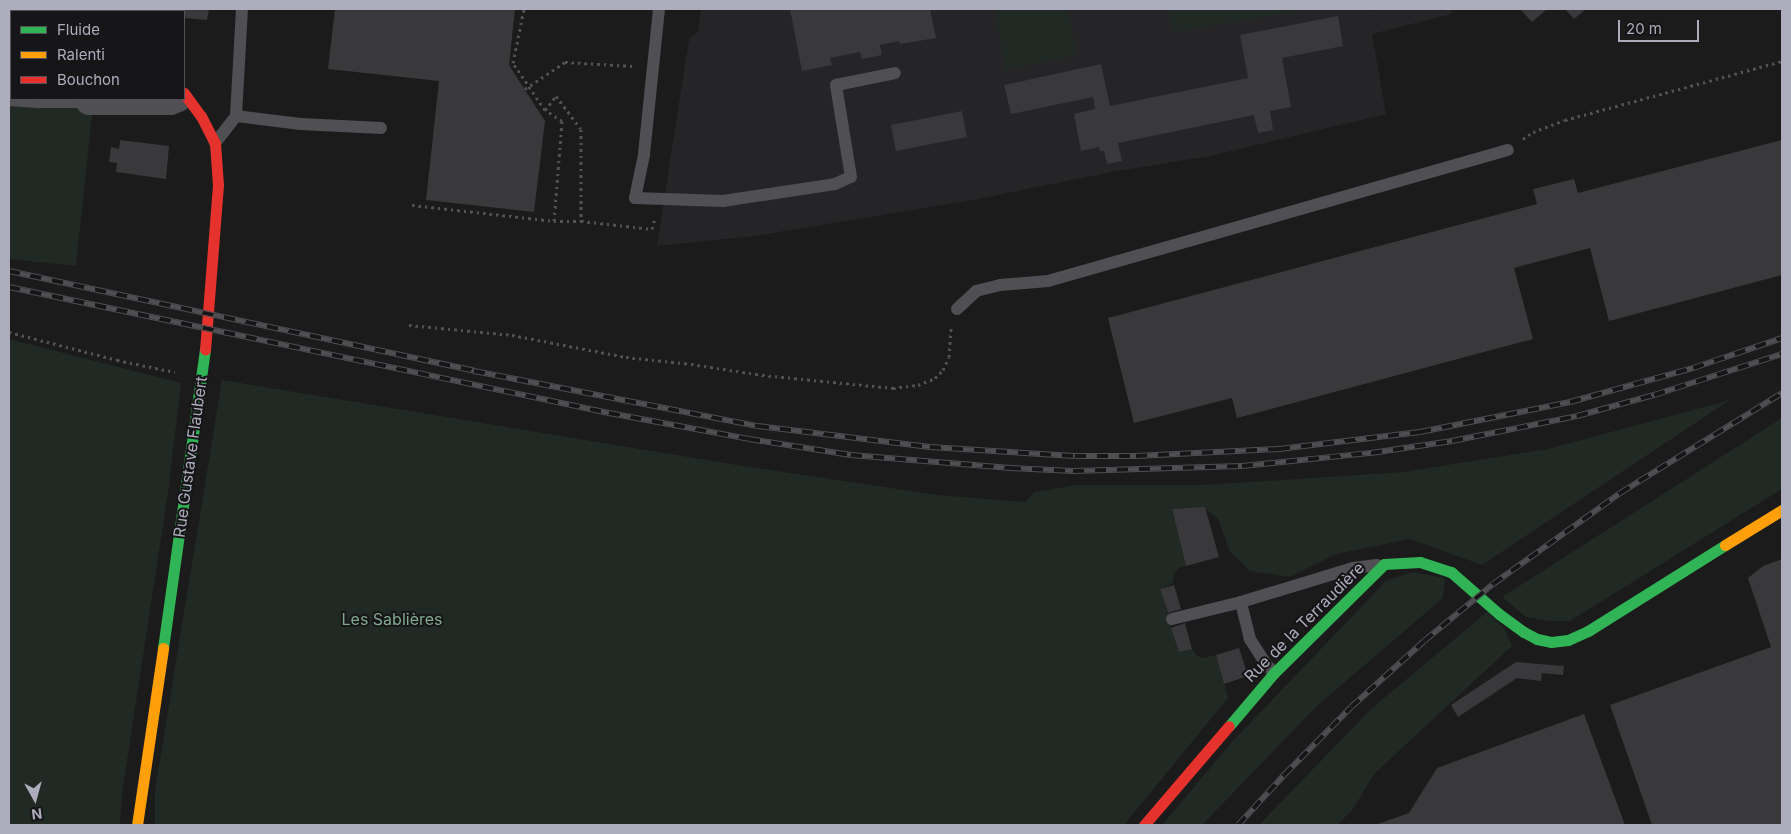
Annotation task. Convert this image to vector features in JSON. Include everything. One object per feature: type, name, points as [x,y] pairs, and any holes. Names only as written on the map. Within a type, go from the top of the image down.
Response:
[{"type":"street","name":"Rue Gustave Flaubert","points":[[137,825],[203,377],[218,185],[215,143],[201,116],[185,98]]},
{"type":"street","name":"Rue Gustave Flaubert","points":[[98,101],[170,102],[174,100]]},
{"type":"street","name":"Rue de la Terraudière","points":[[1144,825],[1274,673],[1384,564],[1420,562],[1435,564],[1451,572],[1499,614],[1524,632],[1537,639],[1551,642],[1568,640],[1588,631],[1782,510]]},
{"type":"lane","points":[[215,143],[236,116],[242,9]]},
{"type":"lane","points":[[660,9],[644,156],[635,198],[722,201],[835,184],[851,176],[836,85],[895,73]]},
{"type":"lane","points":[[9,100],[98,101]]},
{"type":"lane","points":[[236,116],[301,124],[381,128]]},
{"type":"lane","points":[[957,309],[976,291],[1000,285],[1048,281],[1508,150]]},
{"type":"lane","points":[[1172,618],[1241,602],[1353,568],[1384,564]]},
{"type":"lane","points":[[1241,602],[1250,639],[1274,673]]},
{"type":"path","points":[[524,9],[513,63],[545,110],[562,121],[554,221]]},
{"type":"path","points":[[1508,150],[1533,132],[1565,120],[1782,61]]},
{"type":"path","points":[[524,89],[565,62],[653,68]]},
{"type":"path","points":[[545,110],[556,96],[581,129],[581,221]]},
{"type":"path","points":[[412,205],[554,221],[581,221],[652,228],[657,213]]},
{"type":"path","points":[[409,325],[512,335],[626,357],[691,364],[762,375],[894,388],[918,385],[935,378],[943,370],[949,357],[952,321],[957,309]]},
{"type":"path","points":[[9,332],[117,360],[203,377]]},
{"type":"shaded area","points":[[701,9],[1370,9],[1371,11],[1381,9],[1451,9],[1452,14],[1372,34],[1386,114],[1210,156],[1117,171],[978,199],[754,236],[657,246],[689,39],[698,31]]},
{"type":"green space","points":[[9,9],[92,9],[10,10],[10,100],[89,100],[92,115],[76,266],[9,259]]},
{"type":"green space","points":[[995,9],[1068,9],[1077,55],[1005,70]]},
{"type":"green space","points":[[1168,9],[1312,9],[1173,32]]},
{"type":"green space","points":[[9,339],[181,383],[168,493],[122,794],[120,825],[9,825]]},
{"type":"green space","name":"Les Sablières","points":[[222,380],[737,465],[938,495],[1025,502],[1035,492],[1076,485],[1204,485],[1403,472],[1548,449],[1730,400],[1482,565],[1410,539],[1336,554],[1290,577],[1250,571],[1230,552],[1218,519],[1205,508],[1172,509],[1186,566],[1179,568],[1174,573],[1173,583],[1160,589],[1179,652],[1192,649],[1196,655],[1203,658],[1216,655],[1228,698],[1124,825],[155,825],[155,790]]},
{"type":"green space","points":[[1782,418],[1782,489],[1570,621],[1550,621],[1526,617],[1502,597]]},
{"type":"green space","points":[[1412,572],[1445,578],[1443,598],[1319,704],[1202,825],[1162,825],[1232,742],[1386,581]]},
{"type":"green space","points":[[1487,612],[1504,628],[1512,646],[1374,774],[1353,809],[1337,825],[1259,825],[1371,709]]},
{"type":"building","points":[[209,9],[207,20],[185,18],[185,10]]},
{"type":"building","points":[[335,9],[515,9],[509,65],[545,121],[534,212],[426,200],[439,81],[328,69]]},
{"type":"building","points":[[790,9],[930,9],[936,38],[900,44],[899,41],[880,45],[882,55],[862,59],[860,52],[830,58],[832,65],[802,71]]},
{"type":"building","points":[[1520,9],[1547,9],[1532,22]]},
{"type":"building","points":[[1565,9],[1586,9],[1574,19]]},
{"type":"building","points":[[1338,16],[1343,46],[1282,58],[1291,107],[1270,111],[1273,130],[1258,133],[1254,115],[1118,143],[1122,161],[1107,164],[1104,151],[1100,151],[1099,147],[1081,151],[1074,114],[1095,109],[1093,97],[1011,114],[1004,85],[1101,64],[1110,106],[1248,78],[1240,35]]},
{"type":"building","points":[[962,111],[967,137],[896,151],[891,125]]},
{"type":"building","points":[[120,140],[169,146],[166,179],[116,172],[117,163],[109,162],[111,147],[119,149]]},
{"type":"building","points":[[1782,140],[1782,275],[1609,321],[1590,248],[1514,268],[1533,339],[1237,418],[1232,398],[1134,423],[1108,318],[1537,204],[1533,189],[1574,179],[1578,193]]},
{"type":"building","points":[[1205,507],[1219,557],[1186,566],[1172,509]]},
{"type":"building","points":[[1782,559],[1782,825],[1652,825],[1610,705],[1771,647],[1748,578],[1763,566]]},
{"type":"building","points":[[1174,585],[1181,609],[1168,613],[1160,589]]},
{"type":"building","points":[[1185,623],[1192,649],[1179,652],[1171,628]]},
{"type":"building","points":[[1239,648],[1248,676],[1224,684],[1216,655]]},
{"type":"building","points":[[1516,662],[1564,666],[1563,675],[1542,673],[1541,681],[1517,678],[1458,717],[1451,705]]},
{"type":"building","points":[[1584,714],[1625,825],[1375,825],[1409,813],[1437,768]]},
{"type":"railway","points":[[9,271],[474,371],[758,426],[930,447],[1075,456],[1136,456],[1279,449],[1420,432],[1570,402],[1693,368],[1782,338]]},
{"type":"railway","points":[[9,287],[609,413],[749,439],[851,455],[1010,468],[1073,471],[1242,466],[1371,453],[1452,441],[1577,416],[1654,395],[1782,354]]},
{"type":"railway","points":[[1238,825],[1351,707],[1424,641],[1493,584],[1620,493],[1782,393]]},
{"type":"traffic: fast","points":[[163,648],[205,349]]},
{"type":"traffic: fast","points":[[1229,726],[1274,673],[1384,564],[1420,562],[1451,572],[1499,614],[1524,632],[1537,639],[1551,642],[1568,640],[1588,631],[1725,545]]},
{"type":"traffic: slow","points":[[1725,545],[1782,510]]},
{"type":"traffic: slow","points":[[137,825],[163,648]]},
{"type":"traffic: jam","points":[[185,94],[201,116],[215,143],[218,185],[205,349]]},
{"type":"traffic: jam","points":[[1144,825],[1229,726]]}]
